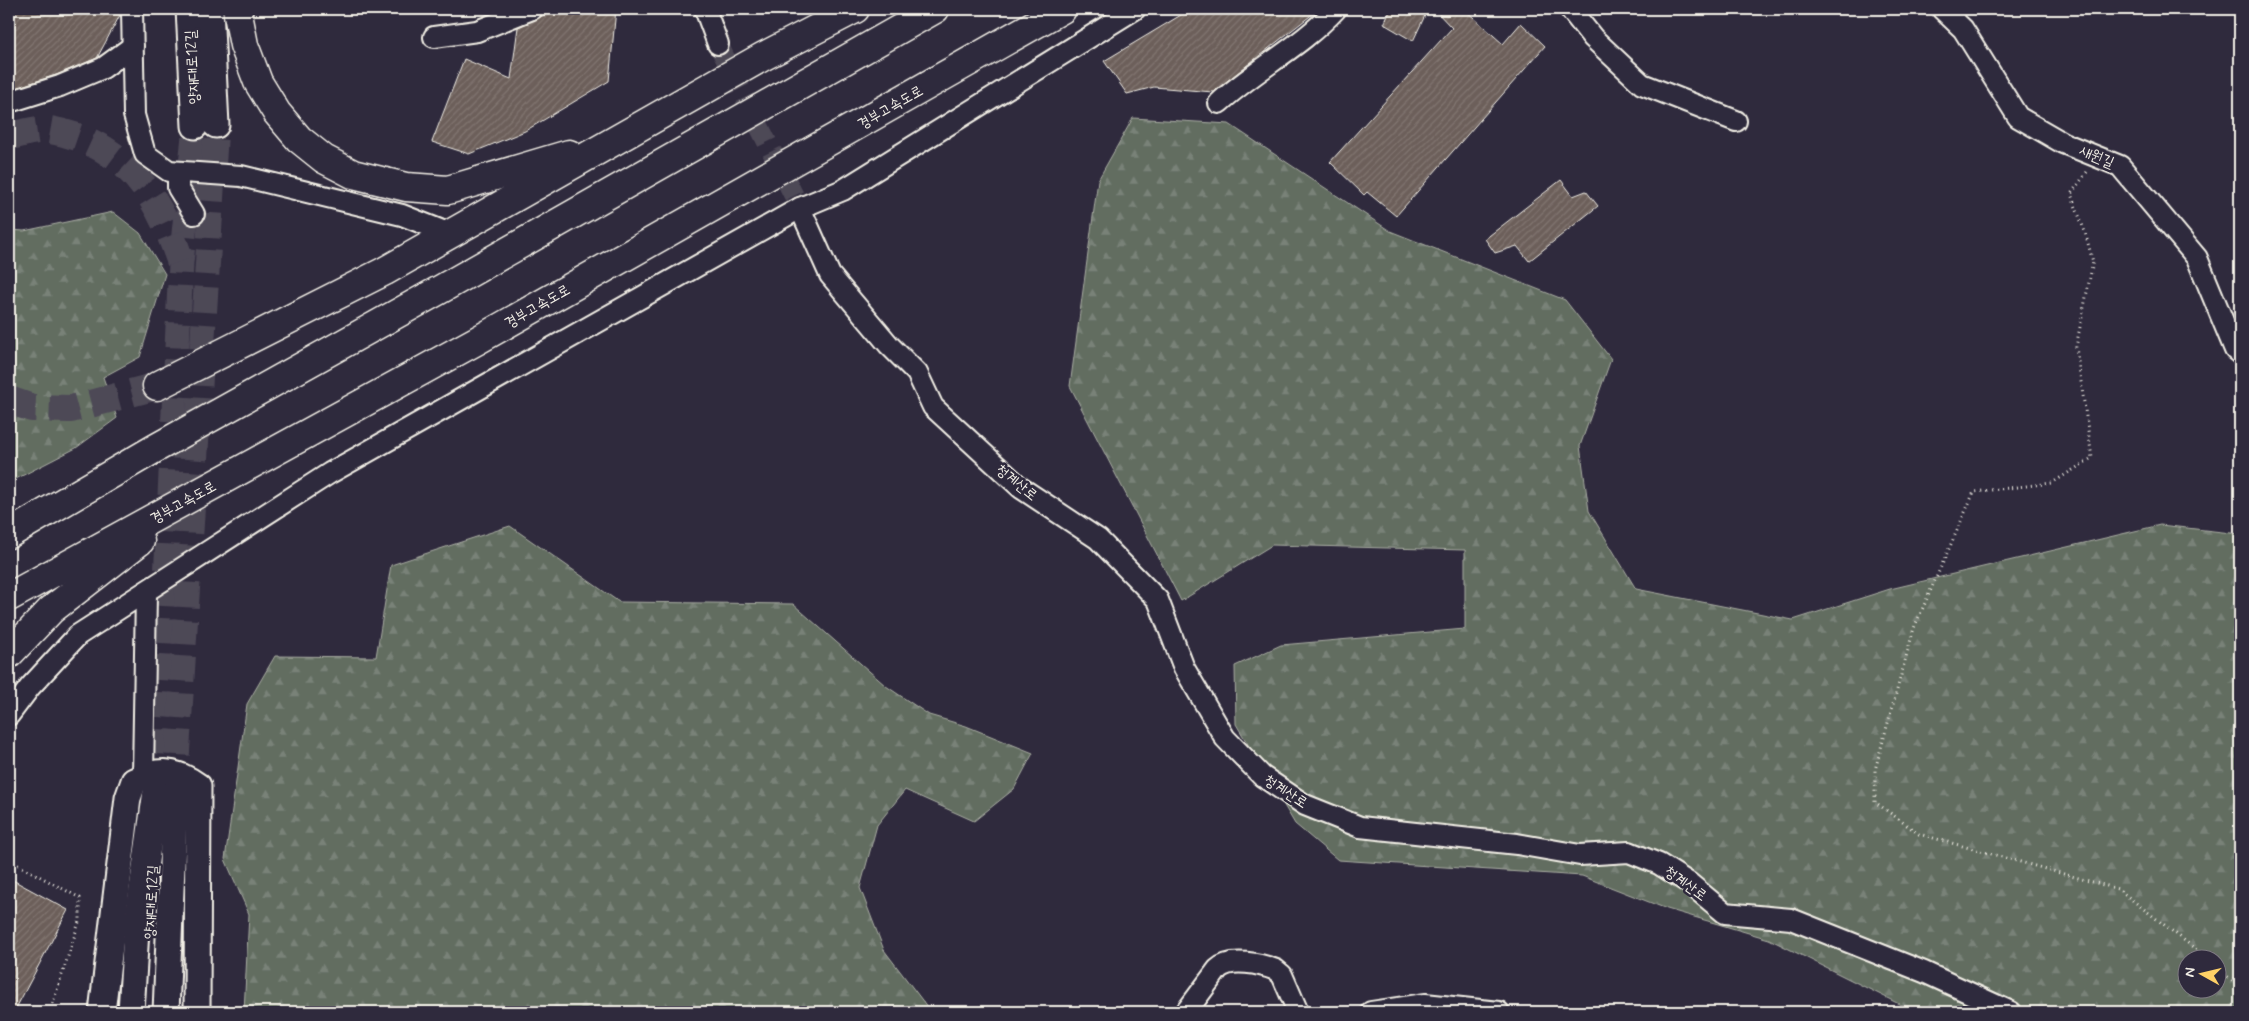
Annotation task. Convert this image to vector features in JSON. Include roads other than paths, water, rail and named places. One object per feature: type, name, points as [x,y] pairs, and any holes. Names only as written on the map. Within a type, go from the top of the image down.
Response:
[{"type":"highway","points":[[237,9],[244,45],[258,82],[277,113],[299,139],[324,159],[353,174],[406,187],[448,190],[571,154],[710,86]]},
{"type":"highway","points":[[156,386],[385,271],[710,86],[855,9]]},
{"type":"highway","points":[[9,534],[156,448],[434,293],[934,9]]},
{"type":"highway","name":"경부고속도로","points":[[9,598],[478,340],[1062,9]]},
{"type":"highway","points":[[9,654],[51,610],[217,483]]},
{"type":"main road","name":"양재대로12길","points":[[189,9],[205,126],[210,9]]},
{"type":"main road","points":[[172,1012],[158,787],[149,773],[166,772],[185,776],[198,786],[198,1012]]},
{"type":"main road","points":[[117,1007],[128,798],[134,781],[158,787]]},
{"type":"main road","name":"양재대로12길","points":[[145,1012],[158,787]]},
{"type":"main road","points":[[117,1007],[136,930],[158,787]]},
{"type":"main road","points":[[166,1012],[168,967]]},
{"type":"street","points":[[132,9],[134,115],[145,154],[169,171],[241,176],[402,215],[450,234]]},
{"type":"street","points":[[434,36],[477,32],[532,9]]},
{"type":"street","points":[[705,9],[718,44]]},
{"type":"street","points":[[9,715],[30,687],[78,635],[330,473],[800,208],[843,190],[1135,9]]},
{"type":"street","points":[[1219,103],[1242,81],[1318,28],[1336,9]]},
{"type":"street","points":[[1570,9],[1594,38],[1642,84],[1736,121]]},
{"type":"street","name":"새원길","points":[[1942,9],[1963,29],[2018,118],[2063,142],[2120,166],[2197,258],[2235,350],[2240,354]]},
{"type":"street","points":[[9,102],[60,86],[103,68],[133,46]]},
{"type":"street","points":[[178,172],[178,188],[194,214]]},
{"type":"street","name":"청계산로","points":[[800,208],[830,275],[888,345],[917,374],[933,406],[1021,488],[1098,539],[1158,600],[1184,668],[1225,738],[1262,776],[1306,806],[1360,827],[1517,844],[1580,856],[1629,852],[1659,864],[1689,883],[1725,913],[1791,919],[1924,972],[2011,1012]]},
{"type":"street","points":[[146,593],[158,787]]},
{"type":"street","points":[[1186,1012],[1218,969],[1224,963],[1234,962],[1276,970],[1282,975],[1298,1012]]},
{"type":"street","points":[[1370,1012],[1425,1004],[1499,1012]]},
{"type":"tunnel","points":[[718,44],[800,208]]},
{"type":"tunnel","points":[[175,792],[216,125]]},
{"type":"tunnel","points":[[156,791],[181,263],[195,126]]},
{"type":"tunnel","points":[[9,136],[35,130],[50,130],[77,137],[99,147],[119,160],[135,176],[162,215],[181,263]]},
{"type":"tunnel","points":[[9,400],[32,408],[71,409],[157,386]]},
{"type":"tunnel","points":[[112,1012],[118,996]]}]
